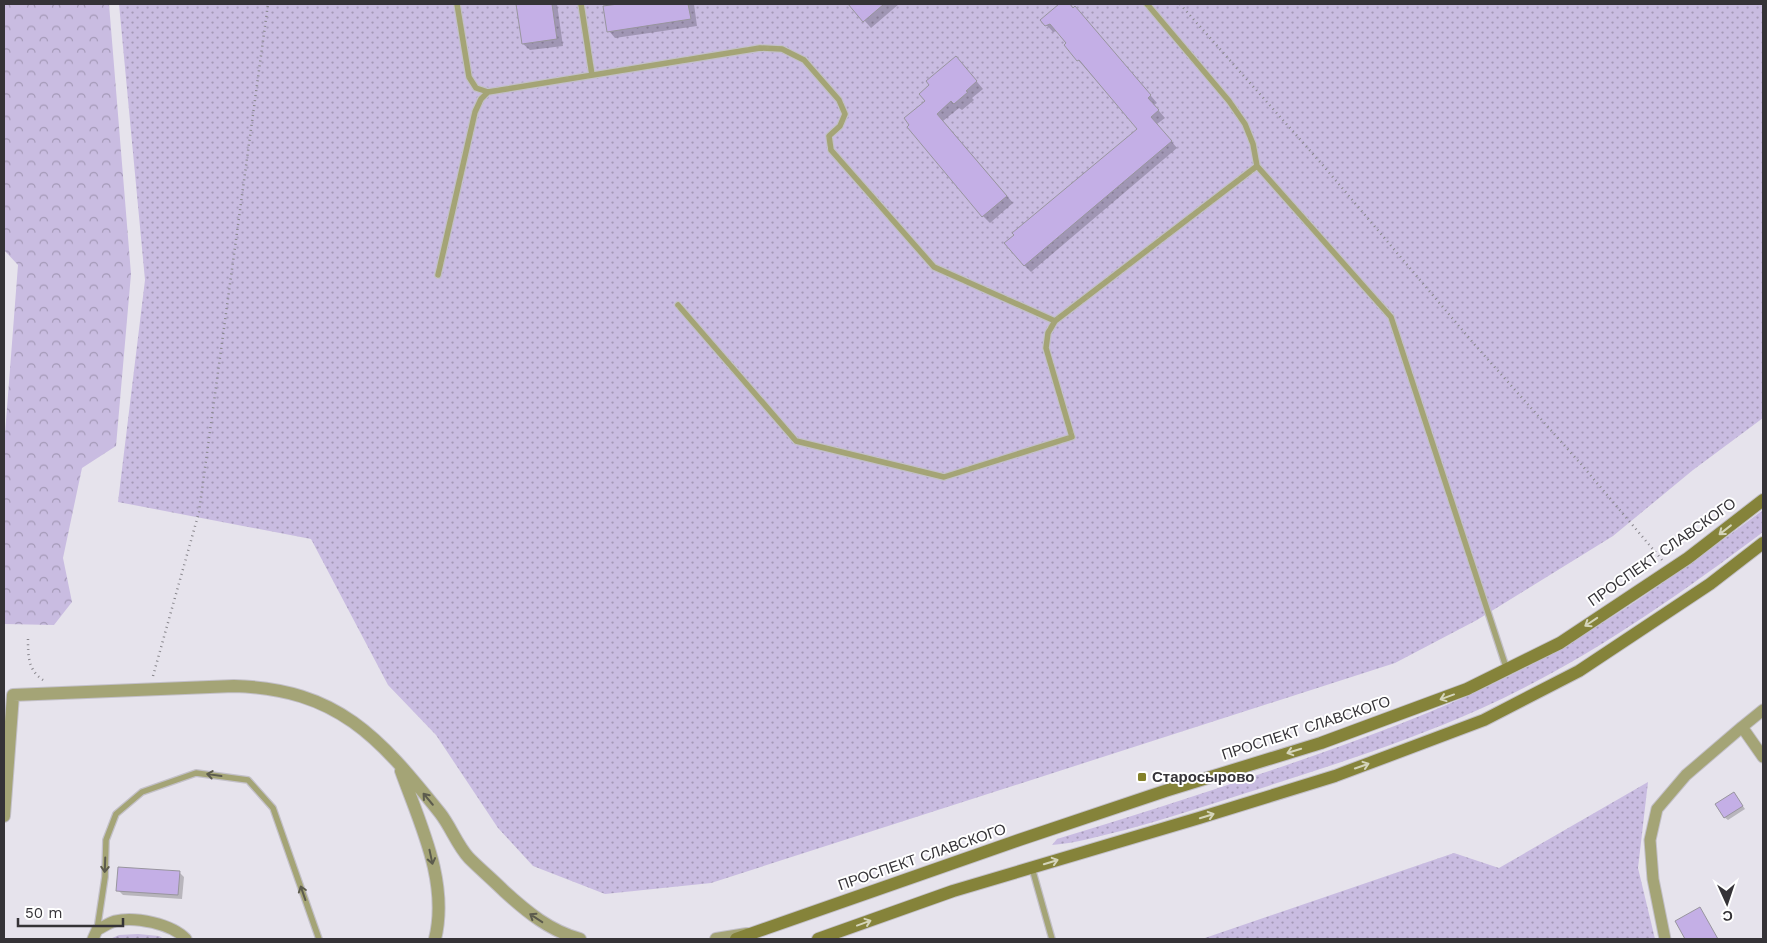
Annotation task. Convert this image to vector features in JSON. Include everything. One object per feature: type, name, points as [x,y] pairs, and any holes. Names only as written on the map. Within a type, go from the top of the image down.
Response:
[{"type":"main road","name":"ПРОСПЕКТ СЛАВСКОГО","points":[[736,939],[1028,836],[1321,743],[1467,690],[1560,643],[1670,570],[1763,500]]},
{"type":"main road","points":[[818,939],[953,891],[1336,776],[1484,720],[1580,672],[1710,584],[1763,543]]},
{"type":"street","points":[[4,816],[13,695],[234,686],[285,691],[320,702],[339,712],[368,733],[397,762],[441,815],[467,856],[533,918],[568,936],[580,939]]},
{"type":"street","points":[[1665,939],[1653,879],[1650,840],[1657,808],[1686,775],[1763,710]]},
{"type":"street","points":[[1742,727],[1763,757]]},
{"type":"street","points":[[397,762],[431,852],[439,914],[436,939]]},
{"type":"street","points":[[95,935],[115,921],[136,919],[161,925],[181,934],[186,939]]},
{"type":"street","points":[[716,939],[755,932]]},
{"type":"lane","points":[[457,4],[469,77],[476,88],[488,92],[760,48],[782,49],[804,60],[839,100],[844,114],[840,126],[829,136],[831,150],[934,267],[1055,321]]},
{"type":"lane","points":[[581,4],[592,75]]},
{"type":"lane","points":[[1147,4],[1229,101],[1245,124],[1253,144],[1257,166],[1392,317],[1507,670]]},
{"type":"lane","points":[[438,275],[476,112],[481,99],[488,92]]},
{"type":"lane","points":[[678,305],[796,442],[944,477],[1072,437],[1046,348],[1048,334],[1055,321],[1257,166]]},
{"type":"lane","points":[[95,935],[105,878],[106,840],[116,814],[142,792],[196,773],[248,780],[273,808],[319,939]]},
{"type":"lane","points":[[1032,868],[1052,939]]},
{"type":"path","points":[[152,681],[199,512],[268,4]]},
{"type":"path","points":[[1180,4],[1321,163],[1670,570]]},
{"type":"path","points":[[28,640],[30,666],[37,676],[45,682]]},
{"type":"green space","points":[[4,4],[109,4],[131,274],[116,446],[82,468],[63,558],[72,602],[54,625],[4,624],[4,447],[18,265],[4,250]]},
{"type":"green space","points":[[119,4],[1763,4],[1763,418],[1693,470],[1613,536],[1477,620],[1395,663],[711,883],[605,894],[533,866],[498,828],[436,735],[388,685],[311,539],[118,502],[145,280]]},
{"type":"green space","points":[[1763,510],[1763,532],[1696,581],[1591,650],[1518,691],[1480,709],[1364,754],[1216,803],[1125,830],[1079,841],[1052,845],[1057,839],[1196,796],[1395,726],[1509,676],[1608,620]]},
{"type":"green space","points":[[1648,782],[1638,868],[1655,939],[1202,939],[1454,853],[1499,868]]},
{"type":"green space","points":[[119,935],[159,936],[164,939],[110,939]]},
{"type":"building","points":[[516,4],[552,4],[557,39],[522,44]]},
{"type":"building","points":[[618,4],[688,4],[691,19],[607,32],[603,6]]},
{"type":"building","points":[[848,4],[884,4],[863,22]]},
{"type":"building","points":[[1059,4],[1070,4],[1073,8],[1075,6],[1151,95],[1148,98],[1159,110],[1151,117],[1172,141],[1024,266],[1004,243],[1014,235],[1012,233],[1137,129],[1079,60],[1077,61],[1064,45],[1066,43],[1050,24],[1045,26],[1040,20]]},
{"type":"building","points":[[956,56],[977,81],[954,104],[951,101],[937,114],[1007,196],[982,217],[907,127],[909,125],[904,118],[925,101],[919,94],[929,85],[926,81]]},
{"type":"building","points":[[1734,792],[1743,806],[1724,818],[1715,804]]},
{"type":"building","points":[[118,867],[180,871],[178,895],[116,891]]},
{"type":"building","points":[[1700,907],[1718,939],[1685,939],[1675,921]]},
{"type":"place","name":"Старосырово","points":[[1142,777]]}]
